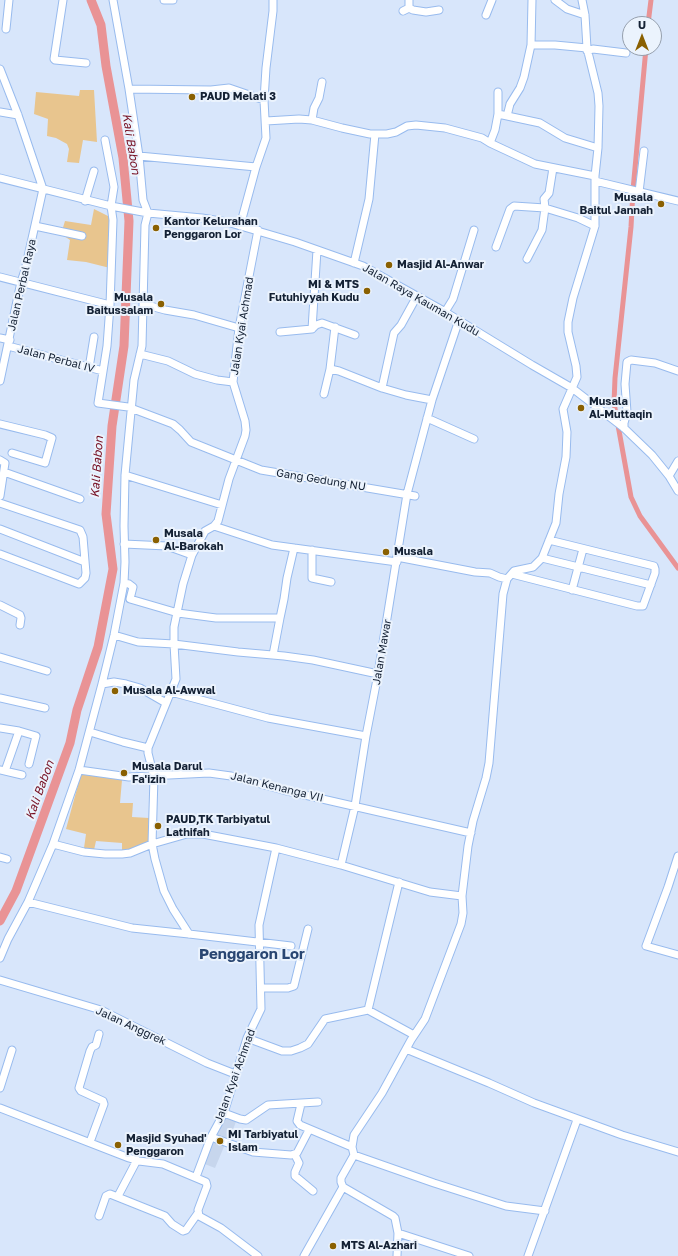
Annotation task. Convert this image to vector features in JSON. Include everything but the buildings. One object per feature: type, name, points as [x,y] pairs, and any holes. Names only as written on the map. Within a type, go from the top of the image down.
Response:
[{"type":"street","points":[[6,29],[9,0]]},
{"type":"street","points":[[63,0],[54,59],[86,63]]},
{"type":"street","points":[[0,958],[8,939],[28,902],[53,844],[79,770],[114,635],[124,583],[125,475],[129,408],[142,346],[146,212],[143,200],[130,89],[113,0]]},
{"type":"street","points":[[164,0],[173,0]]},
{"type":"street","points":[[240,226],[256,167],[266,138],[264,100],[273,0]]},
{"type":"street","points":[[409,0],[406,9],[426,12],[439,10]]},
{"type":"street","points":[[486,15],[492,0]]},
{"type":"street","points":[[507,116],[510,104],[520,88],[524,77],[530,45],[532,0]]},
{"type":"street","points":[[555,0],[566,8],[585,14]]},
{"type":"street","points":[[397,1256],[398,1233],[395,1218],[343,1187],[341,1185],[341,1178],[354,1155],[352,1147],[354,1135],[382,1093],[414,1035],[425,1019],[454,944],[462,919],[462,896],[468,846],[473,821],[488,772],[502,598],[509,576],[518,570],[533,567],[542,558],[556,523],[559,494],[566,457],[567,432],[562,409],[577,377],[568,332],[568,322],[595,226],[595,179],[598,148],[599,99],[587,50],[583,2]]},
{"type":"street","points":[[530,45],[555,45],[587,50],[593,49],[622,53]]},
{"type":"street","points":[[0,69],[18,115],[43,189]]},
{"type":"street","points":[[312,120],[322,82]]},
{"type":"street","points":[[130,89],[211,90],[229,88],[264,100]]},
{"type":"street","points":[[490,143],[495,130],[498,114],[498,92]]},
{"type":"street","points":[[0,112],[18,115]]},
{"type":"street","points":[[498,114],[540,123],[565,138],[598,148]]},
{"type":"street","points":[[266,121],[299,119],[312,120],[342,128],[375,134],[387,134],[396,132],[407,126],[423,125],[467,133],[482,138],[535,164],[595,179],[628,190],[678,201]]},
{"type":"street","points":[[354,263],[369,199],[375,134]]},
{"type":"street","points":[[103,371],[107,346],[110,305],[113,220],[111,206],[114,193],[114,182],[105,140]]},
{"type":"street","points":[[638,191],[644,151]]},
{"type":"street","points":[[139,156],[256,167]]},
{"type":"street","points":[[527,259],[542,230],[545,208],[544,199],[549,193],[553,168]]},
{"type":"street","points":[[85,201],[94,171]]},
{"type":"street","name":"Jalan Raya Kauman Kudu","points":[[0,178],[85,201],[146,212],[202,218],[258,230],[354,263],[379,274],[572,388],[624,428]]},
{"type":"street","name":"Jalan Perbal Raya","points":[[0,381],[43,189]]},
{"type":"street","points":[[496,247],[510,209],[514,206],[545,208],[578,218],[595,226]]},
{"type":"street","points":[[35,226],[82,236]]},
{"type":"street","name":"Jalan Kyai Achmad","points":[[148,748],[176,676],[174,627],[183,584],[192,555],[205,531],[214,526],[218,521],[229,478],[245,436],[246,430],[233,382],[239,328],[258,230]]},
{"type":"street","points":[[445,312],[453,299],[474,230]]},
{"type":"street","points":[[312,329],[316,250]]},
{"type":"street","points":[[0,277],[110,305]]},
{"type":"street","points":[[382,388],[394,333],[401,325],[417,296]]},
{"type":"street","points":[[143,304],[165,310],[194,315],[239,328]]},
{"type":"street","name":"Jalan Mawar","points":[[341,865],[355,806],[407,494],[432,400],[459,320]]},
{"type":"street","points":[[280,332],[312,329],[318,323],[355,334]]},
{"type":"street","points":[[324,394],[330,369],[335,327]]},
{"type":"street","points":[[89,368],[94,337]]},
{"type":"street","name":"Jalan Perbal IV","points":[[0,338],[9,343],[103,371]]},
{"type":"street","points":[[140,354],[168,361],[195,374],[216,380],[233,382]]},
{"type":"street","points":[[678,371],[655,363],[631,360],[627,362],[625,384],[627,412],[624,423],[624,428],[652,455],[678,490]]},
{"type":"street","points":[[330,369],[339,371],[382,388],[406,395],[432,400]]},
{"type":"street","name":"Gang Gedung NU","points":[[103,371],[98,403],[129,408],[173,424],[191,442],[236,461],[264,471],[415,496]]},
{"type":"street","points":[[427,418],[474,439]]},
{"type":"street","points":[[0,424],[52,438],[45,463],[12,453]]},
{"type":"street","points":[[0,460],[5,462],[0,496]]},
{"type":"street","points":[[669,476],[678,461]]},
{"type":"street","points":[[4,472],[80,499]]},
{"type":"street","points":[[125,475],[222,505]]},
{"type":"street","points":[[0,503],[80,530],[83,537],[86,573],[85,578],[79,584],[0,554]]},
{"type":"street","points":[[214,526],[272,545],[397,559],[475,572],[490,573],[499,577],[509,576],[641,607],[643,606],[655,571],[654,566],[549,540]]},
{"type":"street","points":[[0,529],[85,562]]},
{"type":"street","points":[[124,544],[166,546],[192,555]]},
{"type":"street","points":[[273,655],[294,548]]},
{"type":"street","points":[[572,590],[583,548]]},
{"type":"street","points":[[312,550],[312,578],[331,582]]},
{"type":"street","points":[[542,558],[651,585]]},
{"type":"street","points":[[124,583],[130,584],[133,587],[130,599],[178,613],[216,618],[280,618]]},
{"type":"street","points":[[0,605],[20,615],[20,625]]},
{"type":"street","points":[[114,635],[138,642],[174,644],[313,660],[378,674]]},
{"type":"street","points":[[0,657],[47,671]]},
{"type":"street","points":[[102,684],[114,682],[140,688],[166,703]]},
{"type":"street","points":[[171,692],[268,718],[366,736]]},
{"type":"street","points":[[0,698],[45,708]]},
{"type":"street","points":[[0,728],[19,731],[35,735],[37,737],[29,764]]},
{"type":"street","points":[[19,731],[3,770],[22,775]]},
{"type":"street","points":[[90,732],[148,748],[154,777],[152,844],[154,859],[164,891],[170,904],[189,934]]},
{"type":"street","name":"Jalan Kenanga VII","points":[[79,770],[129,777],[154,777],[210,773],[220,774],[471,833]]},
{"type":"street","points":[[53,844],[84,852],[117,854],[130,853],[152,844],[187,834],[194,834],[276,848],[341,865],[430,892],[462,896]]},
{"type":"street","name":"Jalan Kyai Achmad","points":[[196,1177],[211,1137],[224,1113],[247,1038],[261,1009],[262,988],[260,921],[276,848]]},
{"type":"street","points":[[678,856],[646,946],[678,955]]},
{"type":"street","points":[[368,1010],[399,882]]},
{"type":"street","points":[[28,902],[121,926],[153,931],[291,946]]},
{"type":"street","points":[[262,988],[288,988],[294,986],[308,930]]},
{"type":"street","name":"Jalan Anggrek","points":[[0,980],[101,1010],[207,1063],[235,1074]]},
{"type":"street","points":[[247,1038],[282,1051],[291,1051],[308,1044],[325,1019],[368,1010],[414,1035]]},
{"type":"street","points":[[90,1142],[104,1104],[103,1101],[81,1091],[79,1088],[90,1051],[92,1047],[96,1046],[99,1034]]},
{"type":"street","points":[[406,1049],[489,1083],[534,1104],[577,1120],[678,1152]]},
{"type":"street","points":[[0,1088],[12,1050]]},
{"type":"street","points":[[224,1113],[246,1120],[268,1105],[318,1102]]},
{"type":"street","points":[[301,1104],[297,1121],[300,1126],[352,1147]]},
{"type":"street","points":[[0,1108],[137,1160],[163,1164],[196,1177],[206,1182],[208,1186],[198,1213],[186,1230],[183,1231],[172,1224],[165,1216],[110,1194],[106,1196],[98,1216]]},
{"type":"street","points":[[528,1256],[577,1120]]},
{"type":"street","points":[[211,1137],[253,1152],[287,1155],[297,1153],[309,1130]]},
{"type":"street","points":[[295,1154],[298,1163],[295,1176],[313,1191]]},
{"type":"street","points":[[354,1155],[506,1206],[545,1211]]},
{"type":"street","points":[[118,1196],[137,1160]]},
{"type":"street","points":[[304,1256],[343,1187]]},
{"type":"street","points":[[198,1213],[203,1219],[221,1228],[258,1256]]},
{"type":"street","points":[[398,1233],[469,1256]]},
{"type":"shaded area","points":[[80,90],[94,90],[97,142],[83,140],[79,163],[67,162],[69,149],[67,144],[56,138],[47,136],[48,119],[34,114],[36,92],[79,96]]},
{"type":"shaded area","points":[[94,209],[108,216],[115,222],[114,269],[86,262],[67,260],[70,240],[61,234],[65,221],[91,225]]},
{"type":"shaded area","points":[[81,774],[122,780],[120,803],[133,803],[132,817],[149,818],[148,842],[122,852],[122,843],[96,841],[94,850],[84,848],[86,834],[66,829]]},
{"type":"shaded area","name":"MI Tarbiyatul Islam","points":[[224,1114],[237,1119],[229,1140],[226,1142],[215,1168],[202,1163]]},
{"type":"waterway","name":"Kali Babon","points":[[0,921],[16,891],[70,743],[77,710],[98,647],[113,569],[106,514],[112,426],[124,346],[129,221],[123,158],[106,66],[101,25],[91,0]]},
{"type":"waterway","points":[[649,16],[651,0]]},
{"type":"waterway","points":[[645,56],[631,227],[615,378],[614,403],[631,497],[640,516],[678,568]]},
{"type":"place","name":"PAUD Melati 3","points":[[192,97]]},
{"type":"place","name":"Musala Baitul Jannah","points":[[661,204]]},
{"type":"place","name":"Kantor Kelurahan Penggaron Lor","points":[[156,228]]},
{"type":"place","name":"Masjid Al-Anwar","points":[[389,265]]},
{"type":"place","name":"MI & MTS Futuhiyyah Kudu","points":[[367,291]]},
{"type":"place","name":"Musala Baitussalam","points":[[161,304]]},
{"type":"place","name":"Musala Al-Muttaqin","points":[[581,408]]},
{"type":"place","name":"Musala Al-Barokah","points":[[156,540]]},
{"type":"place","name":"Musala","points":[[386,552]]},
{"type":"place","name":"Musala Al-Awwal","points":[[115,691]]},
{"type":"place","name":"Musala Darul Fa'izin","points":[[124,773]]},
{"type":"place","name":"PAUD,TK Tarbiyatul Lathifah","points":[[158,826]]},
{"type":"place","name":"MI Tarbiyatul Islam","points":[[220,1141]]},
{"type":"place","name":"Masjid Syuhad' Penggaron","points":[[118,1145]]},
{"type":"place","name":"MTS Al-Azhari","points":[[333,1246]]},
{"type":"district","name":"Penggaron Lor","points":[[252,954]]}]
